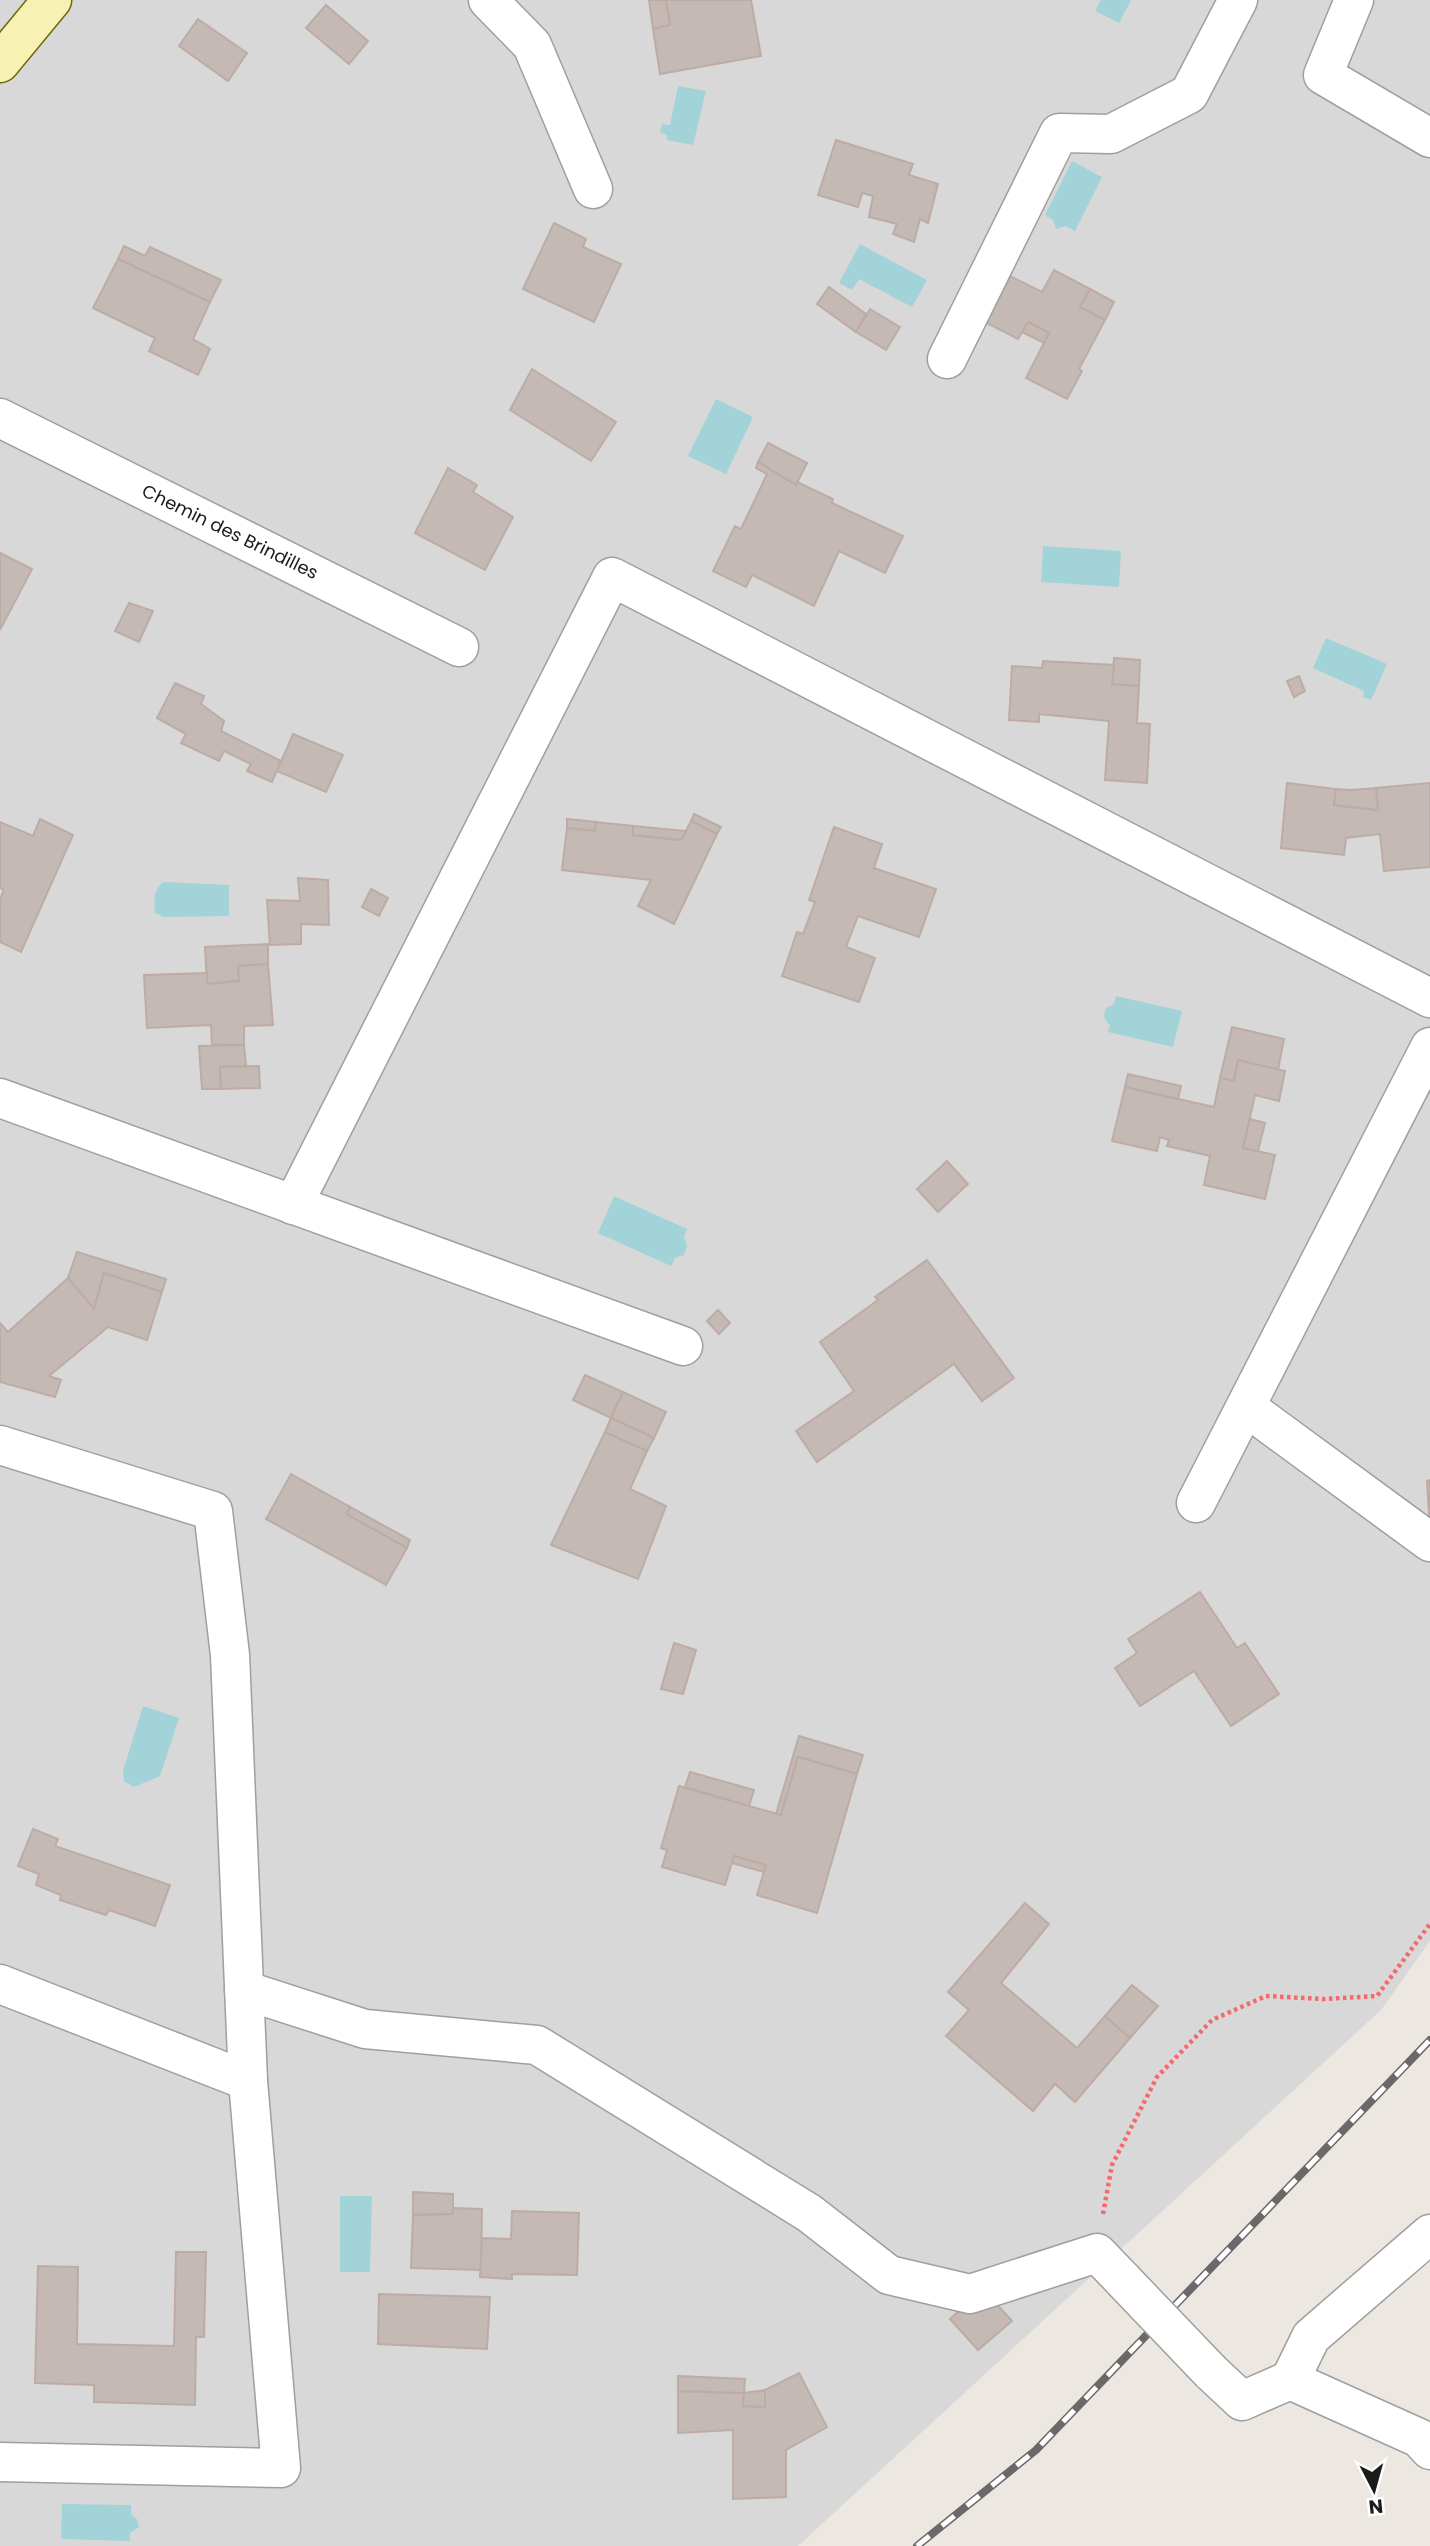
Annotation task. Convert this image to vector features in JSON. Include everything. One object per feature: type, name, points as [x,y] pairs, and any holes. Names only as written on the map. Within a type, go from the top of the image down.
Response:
[{"type":"main road","points":[[0,63],[52,0]]},
{"type":"street","points":[[488,0],[532,44],[593,189]]},
{"type":"street","points":[[947,359],[1059,133],[1111,134],[1189,94],[1238,0]]},
{"type":"street","points":[[1354,0],[1322,75],[1430,138]]},
{"type":"street","name":"Chemin des Brindilles","points":[[0,418],[459,647]]},
{"type":"street","points":[[293,1205],[612,578],[1430,998]]},
{"type":"street","points":[[1196,1503],[1430,1047]]},
{"type":"street","points":[[0,1098],[683,1346]]},
{"type":"street","points":[[1246,1407],[1430,1542]]},
{"type":"street","points":[[0,1445],[213,1511],[230,1655],[248,2081],[281,2468],[0,2462]]},
{"type":"street","points":[[0,1984],[248,2081]]},
{"type":"street","points":[[244,1990],[365,2029],[537,2045],[809,2213],[889,2275],[970,2294],[1097,2253],[1242,2401],[1290,2380],[1311,2337],[1430,2234]]},
{"type":"street","points":[[1290,2380],[1419,2438],[1430,2450]]},
{"type":"path","points":[[1097,2253],[1112,2165],[1157,2077],[1212,2020],[1266,1996],[1324,1999],[1377,1996],[1430,1924]]},
{"type":"shaded area","points":[[0,0],[1430,0],[1430,1941],[1381,2010],[798,2546],[0,2546]]},
{"type":"water","points":[[1101,0],[1131,0],[1119,23],[1095,11]]},
{"type":"water","points":[[678,86],[706,91],[693,145],[667,140],[667,135],[660,132],[662,124],[670,125]]},
{"type":"water","points":[[1072,161],[1102,177],[1075,231],[1065,226],[1056,229],[1053,220],[1045,215]]},
{"type":"water","points":[[860,244],[927,280],[912,307],[859,279],[852,290],[839,283]]},
{"type":"water","points":[[716,399],[753,417],[726,474],[688,456]]},
{"type":"water","points":[[1043,546],[1121,551],[1119,587],[1041,582]]},
{"type":"water","points":[[1326,638],[1387,664],[1371,700],[1363,697],[1364,691],[1313,668]]},
{"type":"water","points":[[163,882],[229,885],[229,916],[164,917],[155,913],[155,896]]},
{"type":"water","points":[[1116,996],[1182,1011],[1173,1047],[1108,1032],[1110,1025],[1105,1019],[1106,1008],[1114,1004]]},
{"type":"water","points":[[614,1196],[687,1229],[684,1255],[675,1258],[671,1266],[598,1233]]},
{"type":"water","points":[[143,1706],[179,1718],[160,1776],[134,1787],[124,1781],[123,1771]]},
{"type":"water","points":[[340,2196],[372,2196],[370,2272],[340,2272]]},
{"type":"water","points":[[62,2504],[131,2505],[131,2515],[137,2519],[139,2527],[130,2533],[130,2541],[61,2539]]},
{"type":"building","points":[[649,0],[666,0],[670,25],[653,29]]},
{"type":"building","points":[[666,0],[751,0],[761,56],[660,74],[653,29],[670,25]]},
{"type":"building","points":[[326,5],[368,41],[349,64],[306,28]]},
{"type":"building","points":[[198,19],[247,53],[228,81],[179,46]]},
{"type":"building","points":[[836,140],[913,164],[909,175],[938,184],[928,223],[920,219],[914,242],[893,234],[897,224],[869,217],[873,196],[862,193],[858,207],[818,195]]},
{"type":"building","points":[[554,223],[586,239],[583,247],[621,264],[594,322],[523,289]]},
{"type":"building","points":[[124,246],[145,256],[150,247],[221,280],[210,302],[118,259]]},
{"type":"building","points":[[118,259],[210,302],[193,339],[210,349],[198,375],[149,351],[155,338],[93,308]]},
{"type":"building","points":[[998,270],[1042,292],[1054,270],[1090,289],[1080,307],[1105,320],[1079,369],[1082,371],[1067,399],[1026,378],[1049,333],[1028,322],[1018,339],[973,316]]},
{"type":"building","points":[[829,287],[866,314],[856,332],[817,304]]},
{"type":"building","points":[[1090,289],[1114,302],[1105,320],[1080,307]]},
{"type":"building","points":[[870,309],[900,327],[886,350],[856,332]]},
{"type":"building","points":[[1028,322],[1049,333],[1044,343],[1022,332]]},
{"type":"building","points":[[532,369],[616,422],[591,461],[510,410]]},
{"type":"building","points":[[768,443],[807,463],[796,485],[758,462]]},
{"type":"building","points":[[758,462],[796,485],[797,482],[833,499],[832,503],[903,536],[885,573],[839,551],[814,606],[752,575],[746,587],[713,571],[735,526],[741,529],[767,474],[756,468]]},
{"type":"building","points":[[448,468],[477,485],[473,492],[513,517],[485,570],[415,533]]},
{"type":"building","points":[[0,553],[32,569],[0,630]]},
{"type":"building","points":[[129,603],[153,611],[139,642],[115,631]]},
{"type":"building","points":[[1114,658],[1140,660],[1139,686],[1112,684]]},
{"type":"building","points":[[1043,661],[1114,665],[1112,684],[1139,686],[1137,723],[1150,724],[1147,783],[1105,780],[1109,721],[1039,714],[1039,722],[1009,720],[1012,666],[1042,668]]},
{"type":"building","points":[[1299,676],[1305,691],[1294,697],[1287,681]]},
{"type":"building","points":[[175,683],[204,696],[201,704],[224,721],[221,731],[281,761],[272,782],[247,771],[251,764],[224,751],[219,761],[181,743],[186,734],[157,718]]},
{"type":"building","points":[[293,734],[343,755],[326,792],[277,771]]},
{"type":"building","points":[[1287,783],[1336,789],[1334,805],[1378,810],[1376,788],[1430,783],[1430,867],[1384,871],[1380,834],[1346,838],[1344,855],[1281,848]]},
{"type":"building","points":[[1376,788],[1378,810],[1334,805],[1336,789]]},
{"type":"building","points":[[694,814],[721,827],[717,834],[691,821]]},
{"type":"building","points":[[40,819],[73,835],[21,952],[0,942],[0,899],[4,890],[0,888],[0,822],[33,836]]},
{"type":"building","points":[[567,819],[596,822],[595,831],[567,828]]},
{"type":"building","points":[[691,821],[717,834],[674,924],[638,906],[651,880],[562,870],[567,828],[595,831],[596,822],[633,826],[633,835],[681,840]]},
{"type":"building","points":[[633,826],[686,831],[681,840],[633,835]]},
{"type":"building","points":[[834,827],[882,844],[874,868],[936,889],[919,937],[858,916],[846,947],[875,958],[859,1002],[782,976],[797,932],[803,934],[815,902],[809,900]]},
{"type":"building","points":[[298,878],[328,880],[329,925],[301,924],[301,944],[270,945],[267,900],[300,901]]},
{"type":"building","points":[[371,889],[388,898],[379,916],[362,907]]},
{"type":"building","points":[[268,944],[268,964],[238,966],[239,981],[207,984],[205,947]]},
{"type":"building","points":[[268,964],[273,1025],[244,1026],[244,1045],[212,1045],[211,1025],[147,1028],[144,975],[207,973],[207,984],[239,981],[238,966]]},
{"type":"building","points":[[1232,1027],[1284,1039],[1278,1070],[1238,1060],[1234,1081],[1220,1078]]},
{"type":"building","points":[[244,1045],[246,1066],[220,1067],[221,1089],[202,1089],[199,1046]]},
{"type":"building","points":[[1238,1060],[1285,1071],[1279,1101],[1255,1095],[1243,1148],[1275,1155],[1265,1199],[1204,1185],[1210,1156],[1167,1146],[1169,1140],[1160,1137],[1157,1151],[1112,1141],[1125,1087],[1214,1107],[1220,1078],[1234,1081]]},
{"type":"building","points":[[259,1066],[260,1088],[221,1089],[220,1067]]},
{"type":"building","points":[[1128,1074],[1181,1086],[1178,1099],[1125,1087]]},
{"type":"building","points":[[1250,1119],[1265,1123],[1258,1151],[1243,1148]]},
{"type":"building","points":[[947,1161],[968,1184],[938,1212],[917,1189]]},
{"type":"building","points":[[77,1252],[166,1279],[162,1292],[104,1273],[94,1309],[68,1278]]},
{"type":"building","points":[[927,1260],[1014,1378],[982,1401],[954,1364],[817,1462],[796,1431],[854,1391],[820,1342],[878,1300],[875,1297]]},
{"type":"building","points":[[104,1273],[162,1292],[147,1340],[108,1327],[49,1376],[61,1380],[55,1397],[0,1382],[0,1323],[8,1332],[68,1278],[94,1309]]},
{"type":"building","points":[[718,1310],[730,1323],[719,1334],[707,1321]]},
{"type":"building","points":[[585,1375],[623,1392],[611,1418],[573,1400]]},
{"type":"building","points":[[623,1392],[666,1412],[654,1438],[611,1418]]},
{"type":"building","points":[[611,1418],[654,1438],[647,1451],[605,1432]]},
{"type":"building","points":[[605,1432],[647,1451],[630,1489],[666,1506],[638,1579],[551,1545]]},
{"type":"building","points":[[291,1474],[350,1507],[347,1514],[407,1548],[386,1585],[266,1519]]},
{"type":"building","points":[[1430,1480],[1430,1531],[1427,1481]]},
{"type":"building","points":[[350,1507],[410,1540],[407,1548],[347,1514]]},
{"type":"building","points":[[1200,1592],[1237,1648],[1245,1643],[1279,1694],[1231,1726],[1194,1671],[1140,1706],[1115,1668],[1137,1653],[1128,1639]]},
{"type":"building","points":[[674,1643],[696,1650],[683,1694],[661,1689]]},
{"type":"building","points":[[799,1736],[863,1755],[857,1774],[798,1757],[781,1815],[776,1814]]},
{"type":"building","points":[[798,1757],[857,1774],[817,1913],[757,1895],[766,1865],[734,1856],[725,1885],[662,1867],[667,1850],[661,1848],[679,1786],[781,1815]]},
{"type":"building","points":[[690,1772],[754,1790],[749,1806],[685,1787]]},
{"type":"building","points":[[33,1829],[58,1839],[55,1846],[170,1885],[155,1926],[109,1910],[106,1915],[60,1900],[61,1895],[36,1885],[39,1874],[18,1866]]},
{"type":"building","points":[[734,1856],[766,1865],[764,1872],[732,1863]]},
{"type":"building","points":[[1025,1903],[1049,1924],[1001,1983],[1077,2048],[1105,2016],[1130,2038],[1075,2102],[1055,2084],[1033,2111],[946,2036],[969,2010],[948,1992]]},
{"type":"building","points":[[1132,1985],[1158,2006],[1130,2038],[1105,2016]]},
{"type":"building","points":[[413,2192],[453,2194],[453,2214],[413,2215]]},
{"type":"building","points":[[453,2208],[482,2209],[481,2270],[411,2268],[413,2215],[453,2214]]},
{"type":"building","points":[[512,2211],[579,2213],[577,2275],[512,2274],[512,2279],[480,2277],[482,2238],[511,2239]]},
{"type":"building","points":[[176,2252],[206,2252],[204,2337],[196,2337],[195,2405],[94,2402],[94,2385],[35,2383],[38,2266],[78,2267],[77,2344],[174,2346]]},
{"type":"building","points":[[983,2289],[1012,2321],[978,2350],[950,2319]]},
{"type":"building","points":[[379,2294],[490,2297],[487,2349],[378,2344]]},
{"type":"building","points":[[799,2373],[827,2427],[786,2450],[786,2497],[733,2499],[733,2430],[678,2433],[678,2391],[744,2393],[743,2406],[765,2407],[765,2390]]},
{"type":"building","points":[[678,2376],[745,2379],[744,2393],[678,2391]]},
{"type":"building","points":[[765,2390],[765,2407],[743,2406],[744,2393]]},
{"type":"railway","points":[[917,2546],[1036,2450],[1430,2040]]}]
